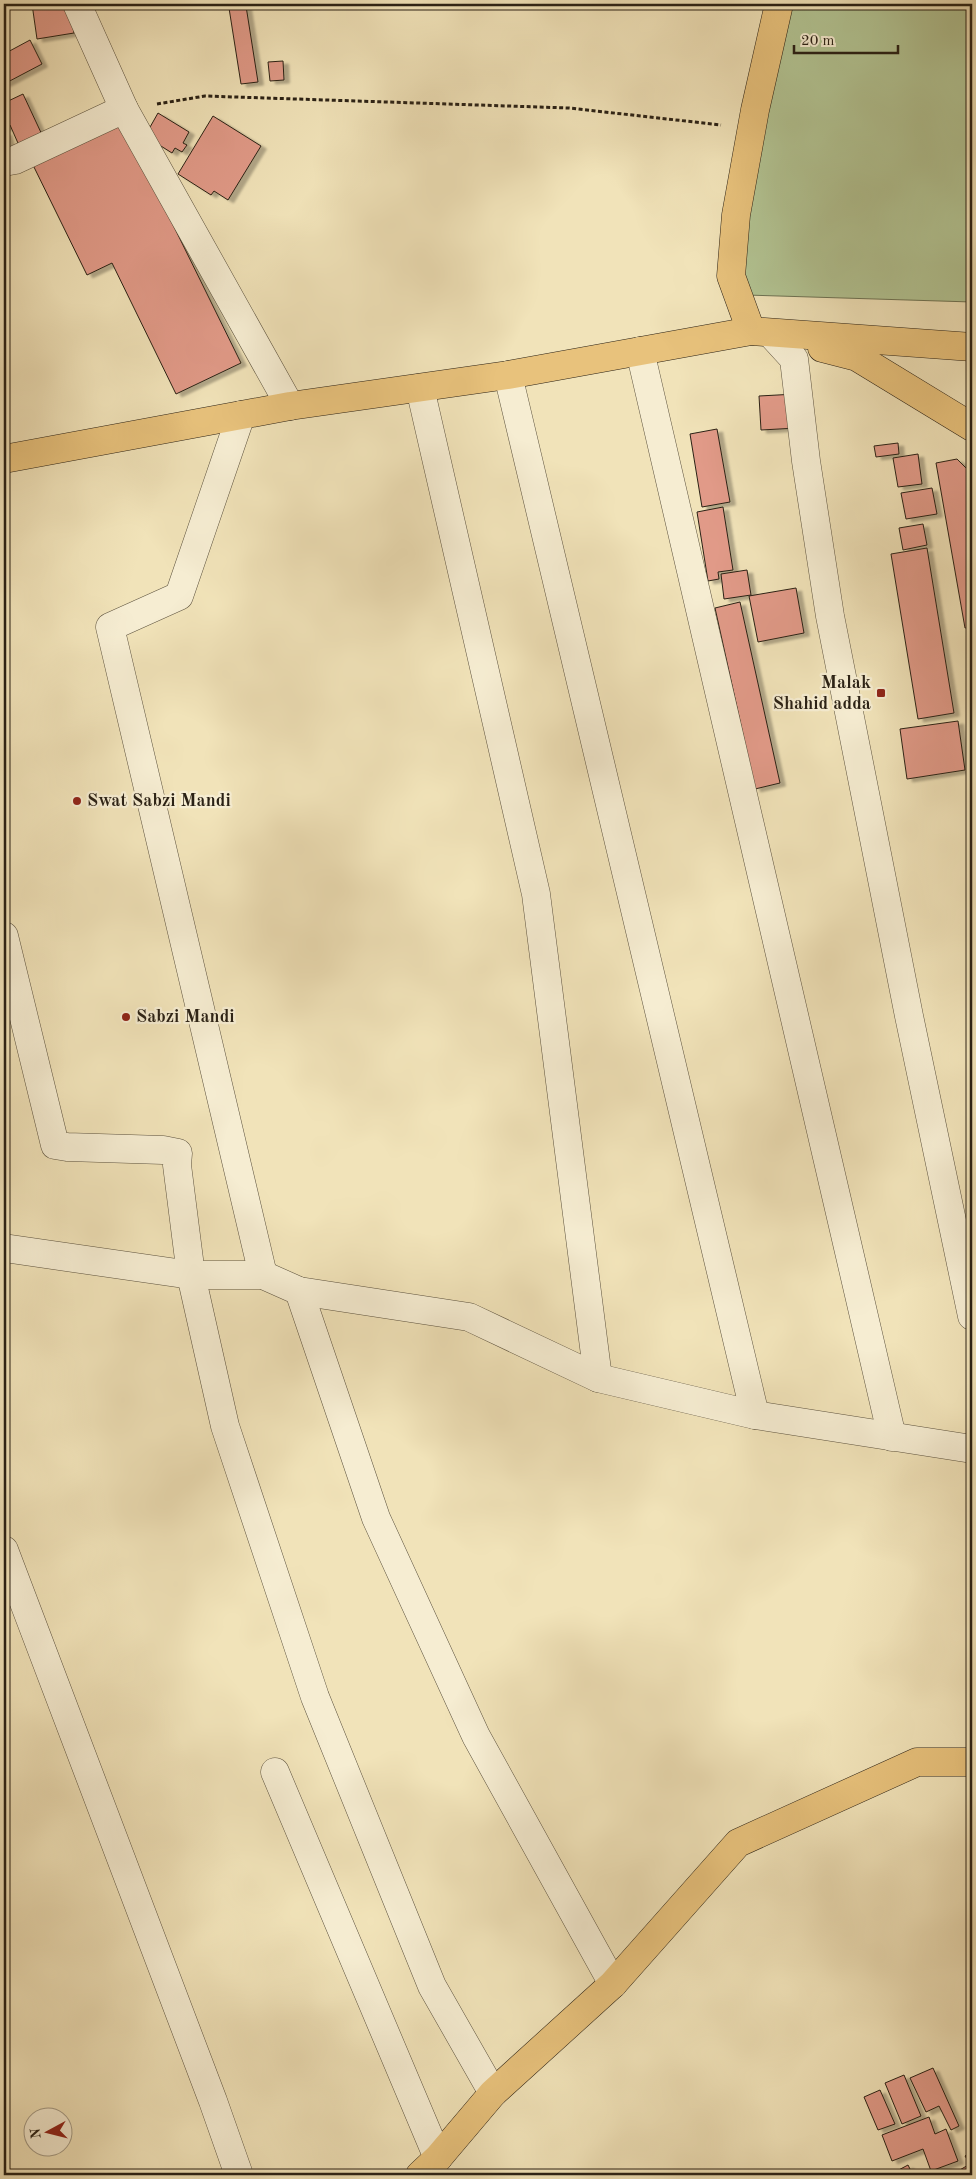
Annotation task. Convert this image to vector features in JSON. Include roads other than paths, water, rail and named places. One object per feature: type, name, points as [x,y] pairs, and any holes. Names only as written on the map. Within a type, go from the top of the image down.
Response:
[{"type":"main road","points":[[779,4],[751,128],[736,215],[731,276],[762,333],[857,357],[972,427]]},
{"type":"main road","points":[[4,459],[290,406],[508,375],[640,351],[762,333],[972,346]]},
{"type":"main road","points":[[429,2167],[493,2093],[613,1984],[738,1843],[917,1762],[972,1762]]},
{"type":"street","points":[[77,4],[124,108],[290,406]]},
{"type":"street","points":[[4,162],[15,160],[124,108]]},
{"type":"street","points":[[762,333],[794,359],[806,461],[830,616],[907,1006],[972,1316]]},
{"type":"street","points":[[640,351],[892,1437]]},
{"type":"street","points":[[508,375],[755,1415]]},
{"type":"street","points":[[420,388],[536,894],[598,1378]]},
{"type":"street","points":[[241,415],[179,596],[110,627],[262,1275]]},
{"type":"street","points":[[4,936],[54,1145],[163,1150],[178,1153],[191,1275],[225,1426],[315,1697],[432,1986],[493,2093]]},
{"type":"street","points":[[4,1248],[191,1275],[262,1275],[299,1291],[469,1317],[598,1378],[755,1415],[972,1449]]},
{"type":"street","points":[[299,1291],[380,1526],[476,1736],[613,1984]]},
{"type":"street","points":[[4,1550],[210,2091],[239,2175]]},
{"type":"street","points":[[275,1772],[429,2167]]},
{"type":"place","name":"Malak Shahid adda","points":[[881,693]]},
{"type":"place","name":"Swat Sabzi Mandi","points":[[77,801]]},
{"type":"place","name":"Sabzi Mandi","points":[[126,1017]]}]
